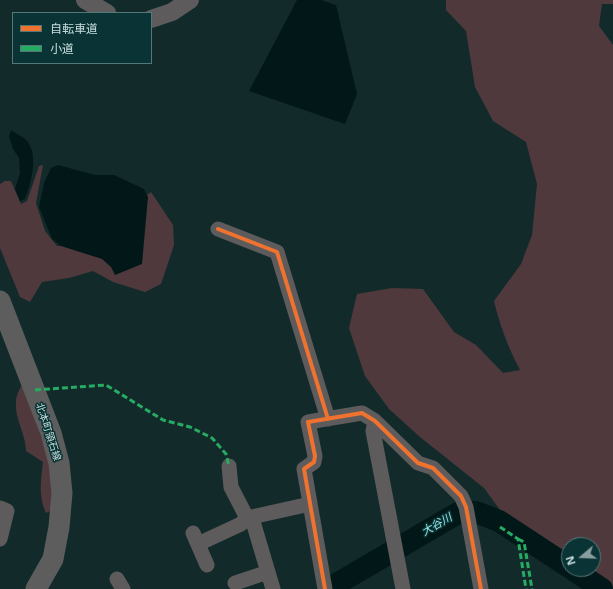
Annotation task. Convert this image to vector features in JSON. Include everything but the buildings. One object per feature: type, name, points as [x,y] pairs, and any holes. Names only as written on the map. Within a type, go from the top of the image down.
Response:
[{"type":"main road","name":"北本町領石線","points":[[0,302],[50,433],[59,463],[62,493],[59,527],[53,558],[36,589]]},
{"type":"street","points":[[85,0],[105,12]]},
{"type":"street","points":[[152,19],[172,12],[190,0]]},
{"type":"street","points":[[218,229],[277,252],[328,419]]},
{"type":"street","points":[[325,586],[304,469],[314,462],[315,456],[308,422],[362,413],[375,422],[418,463],[433,468],[461,496],[467,512],[481,589]]},
{"type":"street","points":[[375,422],[373,431],[403,589]]},
{"type":"street","points":[[229,466],[231,487],[247,518],[254,525],[273,589]]},
{"type":"street","points":[[207,565],[195,538],[241,524],[247,518],[310,504]]},
{"type":"street","points":[[0,508],[7,511],[0,539]]},
{"type":"street","points":[[235,583],[268,572]]},
{"type":"shaded area","points":[[297,0],[321,0],[336,5],[357,94],[345,124],[249,91]]},
{"type":"shaded area","points":[[446,0],[613,0],[613,4],[602,4],[599,26],[613,45],[613,589],[583,589],[570,577],[601,577],[601,537],[561,537],[561,569],[511,525],[484,488],[420,437],[389,409],[365,376],[349,328],[357,294],[392,288],[423,289],[454,332],[476,345],[503,373],[520,370],[505,336],[494,301],[521,264],[532,235],[537,184],[526,142],[493,121],[475,87],[466,31],[446,10]]},
{"type":"shaded area","points":[[11,130],[27,141],[33,154],[33,170],[30,186],[25,199],[20,201],[15,189],[20,173],[19,158],[13,149],[9,136]]},
{"type":"shaded area","points":[[43,165],[36,203],[45,231],[57,246],[77,246],[151,192],[173,225],[174,245],[161,284],[145,292],[113,282],[93,271],[69,278],[42,282],[30,302],[20,297],[0,248],[0,184],[5,181],[11,181],[21,204],[27,201],[39,166]]},
{"type":"shaded area","points":[[58,165],[95,175],[114,175],[144,189],[148,197],[142,264],[115,275],[111,267],[102,259],[61,246],[52,239],[39,207],[44,183],[51,168]]},
{"type":"shaded area","points":[[21,386],[25,389],[49,460],[54,509],[46,513],[43,507],[41,494],[43,462],[26,451],[17,414],[16,399]]},
{"type":"waterway","name":"大谷川","points":[[328,589],[458,513],[476,512],[499,521],[561,562]]},
{"type":"waterway","name":"大谷川","points":[[584,577],[602,589]]},
{"type":"marked path","points":[[35,390],[106,385],[163,420],[190,427],[212,438],[226,454],[229,466]]},
{"type":"marked path","points":[[500,527],[518,539],[526,589]]},
{"type":"marked path","points":[[518,539],[524,542],[532,589]]},
{"type":"cycle path","points":[[218,229],[277,252],[328,419]]},
{"type":"cycle path","points":[[325,589],[304,469],[314,462],[315,456],[308,422],[362,413],[375,421],[418,463],[433,468],[461,496],[466,507],[481,589]]}]
